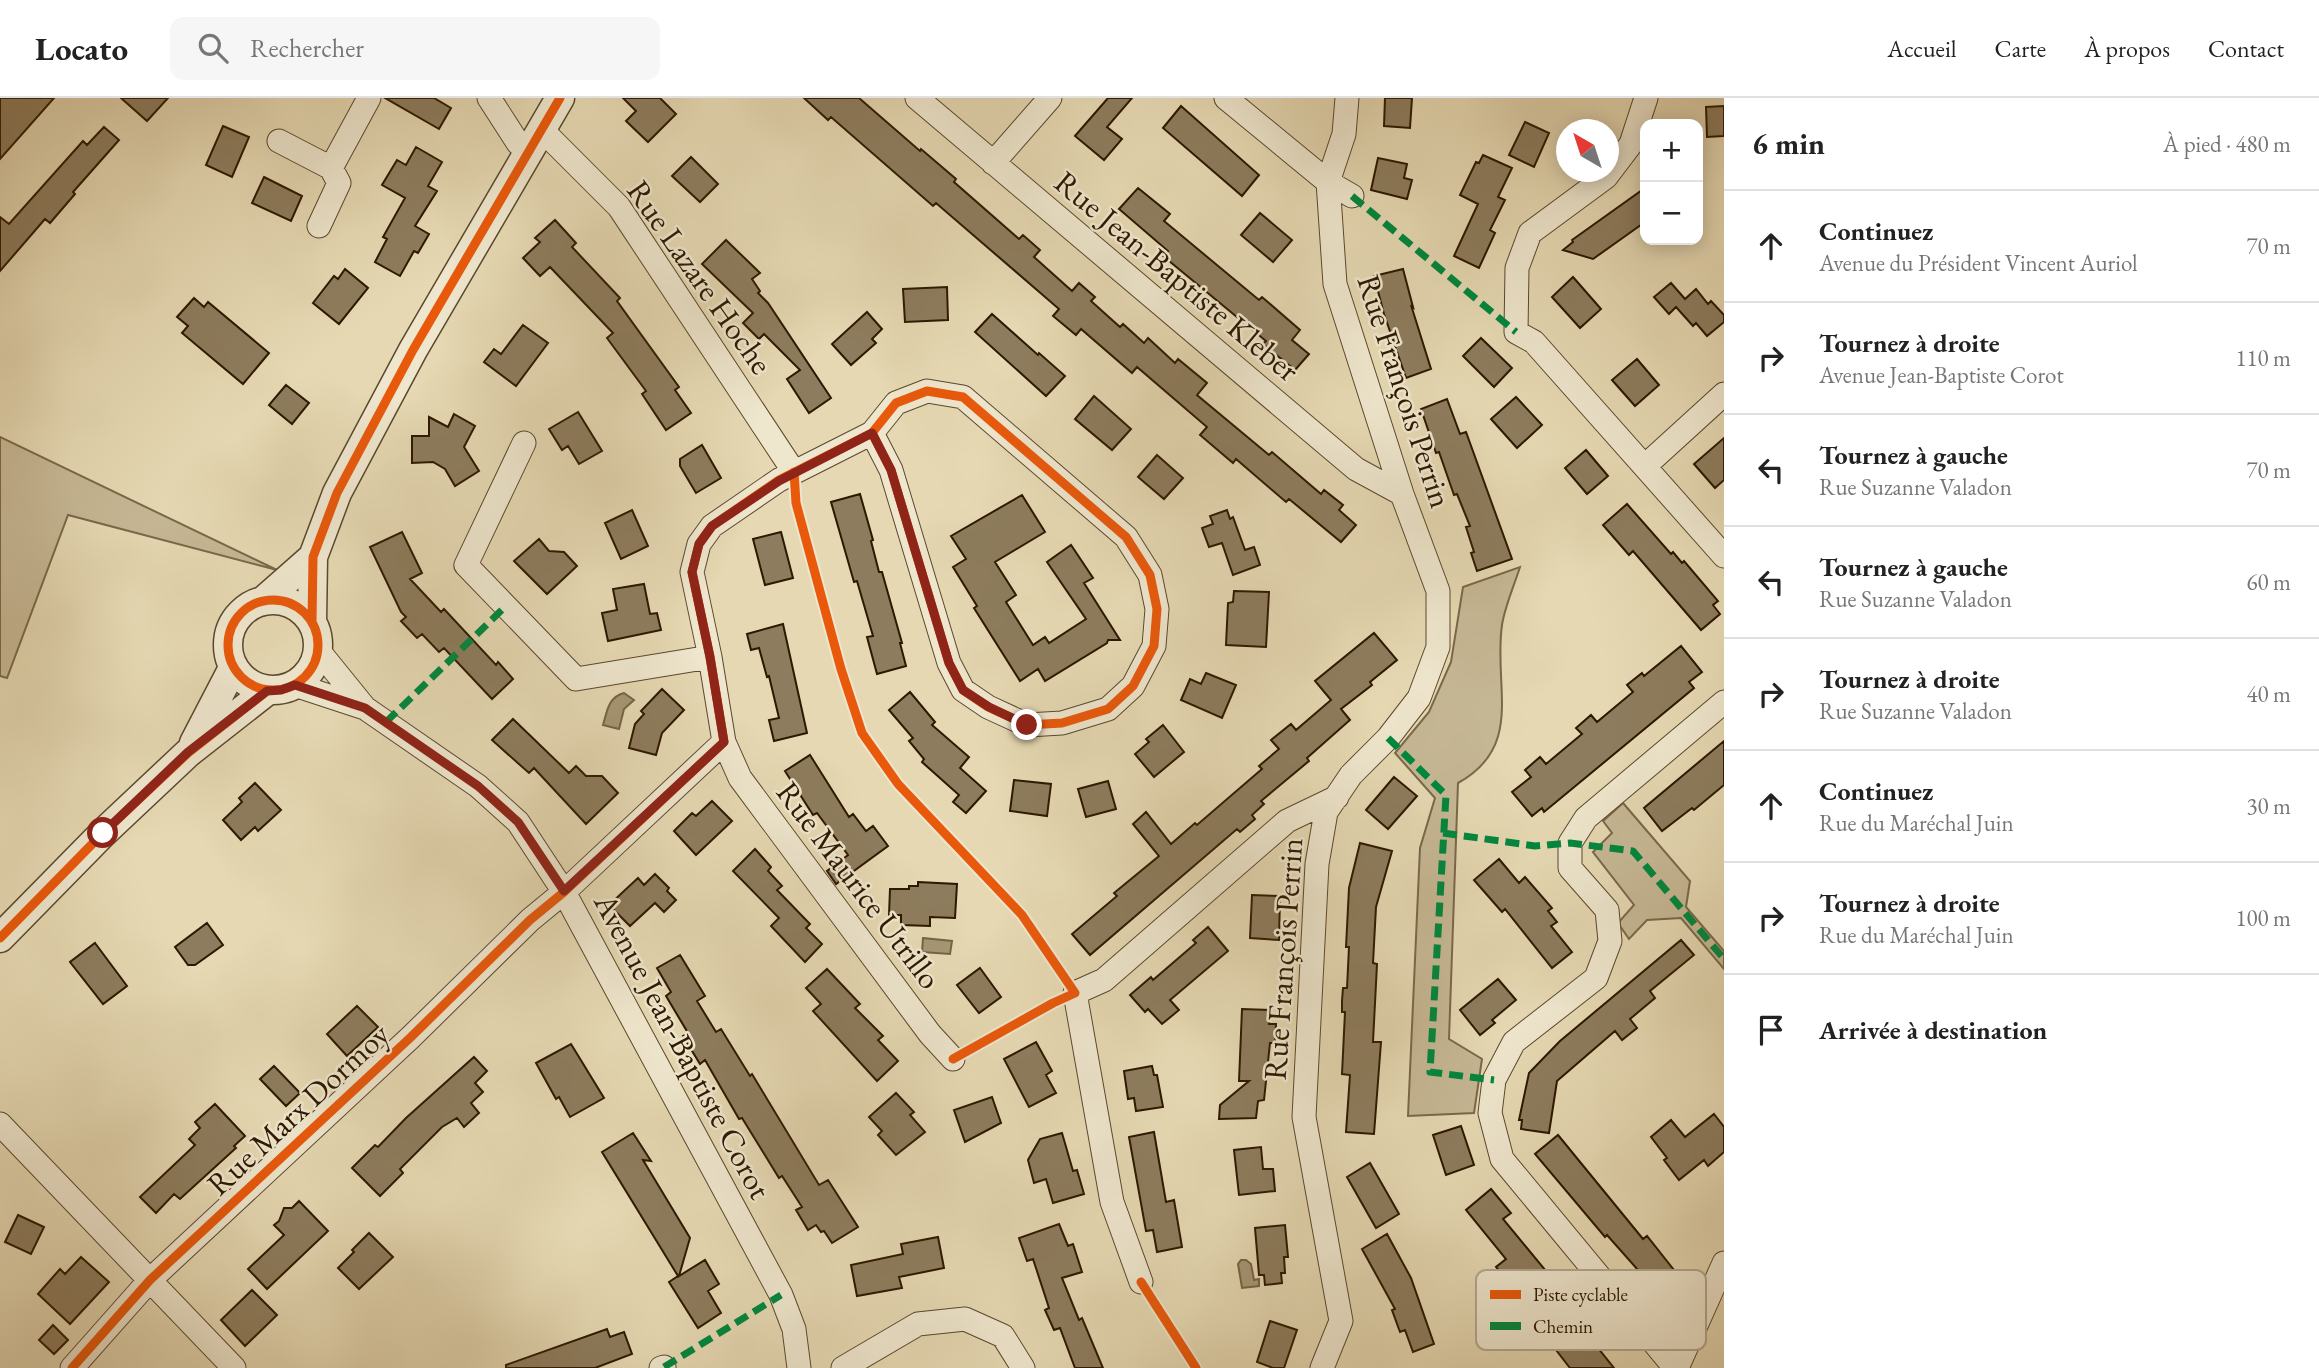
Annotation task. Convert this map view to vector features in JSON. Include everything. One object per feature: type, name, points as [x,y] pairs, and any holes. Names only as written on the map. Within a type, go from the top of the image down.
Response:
[{"type":"street","points":[[331,167],[369,98]]},
{"type":"street","name":"Rue Lazare Hoche","points":[[489,98],[518,143],[534,140],[619,207],[794,471]]},
{"type":"street","points":[[312,622],[313,557],[337,493],[420,339],[560,98]]},
{"type":"street","name":"Rue Jean-Baptiste Kleber","points":[[917,98],[1356,469],[1402,494]]},
{"type":"street","points":[[993,163],[1050,98]]},
{"type":"street","points":[[1226,98],[1328,182],[1352,197]]},
{"type":"street","points":[[1328,182],[1344,134],[1347,98]]},
{"type":"street","points":[[1646,98],[1631,144],[1605,177],[1530,233],[1517,268],[1516,332],[1534,342],[1724,556]]},
{"type":"street","points":[[279,141],[331,167],[338,183],[319,226]]},
{"type":"street","name":"Rue François Perrin","points":[[1322,1368],[1341,1321],[1304,1117],[1317,864],[1326,812],[1352,775],[1388,738],[1419,698],[1438,647],[1438,591],[1402,494],[1335,284],[1328,182]]},
{"type":"street","points":[[928,391],[963,397],[1126,537],[1150,575],[1157,609],[1154,646],[1133,686],[1108,709],[1062,723],[1027,725],[989,707],[963,690],[949,663],[891,470],[872,433],[896,403],[928,391]]},
{"type":"street","points":[[1645,466],[1724,394]]},
{"type":"street","name":"Rue Maurice Utrillo","points":[[872,433],[794,471],[712,526],[699,544],[692,572],[724,742],[740,778],[930,1034],[953,1059]]},
{"type":"street","points":[[524,443],[466,565],[576,679],[710,657]]},
{"type":"street","points":[[263,601],[313,557]]},
{"type":"street","points":[[263,601],[291,603],[303,611],[312,622],[317,635],[315,664],[307,676],[295,685],[267,691],[254,687],[233,668],[227,640],[233,621],[250,606],[263,601]]},
{"type":"street","name":"Avenue Jean-Baptiste Corot","points":[[318,650],[365,708],[478,786],[518,822],[564,891],[781,1295],[794,1329],[799,1368]]},
{"type":"street","points":[[188,752],[233,668]]},
{"type":"street","name":"Avenue Jean-Baptiste Corot","points":[[295,685],[365,708]]},
{"type":"street","points":[[0,938],[103,833],[188,752],[267,691]]},
{"type":"street","points":[[1594,1270],[1502,1159],[1490,1113],[1494,1080],[1514,1042],[1596,978],[1610,941],[1607,910],[1570,868],[1570,843],[1586,818],[1724,702]]},
{"type":"street","name":"Rue Marx Dormoy","points":[[72,1368],[150,1280],[411,1037],[530,920],[724,742]]},
{"type":"street","points":[[1141,1282],[1112,1202],[1075,992],[1104,980],[1287,821],[1337,796]]},
{"type":"street","points":[[0,1124],[234,1368]]},
{"type":"street","points":[[1706,1302],[1724,1263]]},
{"type":"street","points":[[843,1368],[918,1324],[965,1319],[1003,1336],[1023,1368]]},
{"type":"street","points":[[1661,1350],[1676,1368],[1684,1350]]},
{"type":"shaded area","points":[[0,437],[277,570],[68,515],[7,678],[0,676]]},
{"type":"shaded area","points":[[1520,567],[1502,625],[1502,713],[1499,733],[1492,751],[1479,768],[1458,783],[1449,1039],[1482,1059],[1474,1113],[1408,1116],[1420,848],[1435,798],[1395,753],[1429,712],[1451,662],[1463,587]]},
{"type":"shaded area","points":[[624,693],[634,700],[624,709],[619,729],[603,725],[611,701]]},
{"type":"shaded area","points":[[1623,803],[1690,881],[1686,907],[1724,951],[1724,969],[1681,918],[1647,920],[1629,939],[1618,923],[1634,905],[1593,852],[1612,833],[1603,821]]},
{"type":"shaded area","points":[[923,938],[952,941],[950,954],[922,952]]},
{"type":"shaded area","points":[[1241,1260],[1251,1264],[1254,1280],[1259,1279],[1259,1286],[1242,1288],[1238,1264]]},
{"type":"building","points":[[0,98],[54,98],[0,159]]},
{"type":"building","points":[[121,98],[168,98],[147,121]]},
{"type":"building","points":[[385,98],[434,98],[451,108],[439,129]]},
{"type":"building","points":[[623,98],[660,98],[676,114],[648,142],[626,121],[636,111]]},
{"type":"building","points":[[804,98],[859,98],[956,179],[954,182],[1019,239],[1023,235],[1040,250],[1034,257],[1072,291],[1079,283],[1095,297],[1091,301],[1120,327],[1123,324],[1144,343],[1148,338],[1175,363],[1178,359],[1207,383],[1197,395],[1269,455],[1272,452],[1321,494],[1324,490],[1343,505],[1339,510],[1356,525],[1341,542],[1289,499],[1286,502],[1236,459],[1233,463],[1200,435],[1207,427],[1137,367],[1132,373],[1081,329],[1076,335],[1053,316],[1059,309],[936,203],[933,206],[831,117],[828,120]]},
{"type":"building","points":[[1108,98],[1132,98],[1107,127],[1122,139],[1104,160],[1075,136]]},
{"type":"building","points":[[1385,98],[1412,98],[1410,128],[1384,126]]},
{"type":"building","points":[[1181,106],[1259,175],[1242,196],[1163,128]]},
{"type":"building","points":[[1724,106],[1724,136],[1707,137],[1706,107]]},
{"type":"building","points":[[1525,122],[1549,133],[1534,167],[1509,155]]},
{"type":"building","points":[[223,126],[249,137],[232,177],[206,165]]},
{"type":"building","points":[[104,127],[119,140],[73,192],[75,194],[50,223],[45,219],[0,271],[0,217],[9,224],[83,141],[87,145]]},
{"type":"building","points":[[416,147],[442,162],[428,186],[437,191],[415,226],[429,234],[418,253],[414,251],[400,276],[375,262],[387,239],[383,237],[405,198],[382,185],[397,160],[406,165]]},
{"type":"building","points":[[1483,155],[1512,168],[1498,197],[1505,200],[1490,230],[1495,233],[1479,268],[1454,256],[1478,204],[1460,195],[1476,162],[1479,163]]},
{"type":"building","points":[[691,157],[718,184],[700,202],[672,176]]},
{"type":"building","points":[[1378,158],[1407,164],[1404,178],[1412,180],[1407,199],[1371,190]]},
{"type":"building","points":[[264,177],[302,196],[291,221],[252,203]]},
{"type":"building","points":[[1138,188],[1170,214],[1164,221],[1259,300],[1262,297],[1300,330],[1292,340],[1309,354],[1295,370],[1263,344],[1266,341],[1163,256],[1168,251],[1119,209]]},
{"type":"building","points":[[1640,192],[1640,226],[1593,259],[1563,250],[1572,240]]},
{"type":"building","points":[[1260,213],[1292,240],[1273,262],[1241,235]]},
{"type":"building","points":[[555,220],[576,243],[572,247],[620,298],[617,301],[679,387],[675,390],[691,413],[666,430],[642,394],[646,391],[607,338],[613,333],[550,267],[540,276],[523,258],[540,242],[535,238]]},
{"type":"building","points":[[726,240],[760,273],[752,279],[760,291],[758,293],[768,303],[831,398],[809,413],[787,379],[800,370],[764,334],[759,339],[743,323],[753,313],[702,264]]},
{"type":"building","points":[[345,269],[368,288],[339,324],[313,303],[334,276],[338,279]]},
{"type":"building","points":[[1403,269],[1431,369],[1406,378],[1374,276]]},
{"type":"building","points":[[1573,277],[1601,309],[1580,328],[1552,297]]},
{"type":"building","points":[[1671,283],[1685,299],[1696,289],[1708,304],[1711,301],[1724,315],[1724,322],[1707,336],[1696,323],[1693,326],[1676,307],[1669,314],[1654,297]]},
{"type":"building","points":[[947,287],[948,320],[905,322],[903,289]]},
{"type":"building","points":[[194,298],[204,307],[208,302],[269,353],[243,384],[182,333],[188,326],[177,317]]},
{"type":"building","points":[[867,312],[882,329],[872,339],[876,343],[851,365],[832,344]]},
{"type":"building","points":[[992,314],[1065,376],[1046,396],[975,332]]},
{"type":"building","points":[[523,325],[548,343],[516,386],[484,362],[494,349],[501,354]]},
{"type":"building","points":[[1481,338],[1512,368],[1494,387],[1463,356]]},
{"type":"building","points":[[1637,359],[1659,385],[1635,406],[1612,380]]},
{"type":"building","points":[[286,385],[309,403],[292,424],[269,405]]},
{"type":"building","points":[[1094,396],[1131,429],[1112,450],[1075,419]]},
{"type":"building","points":[[1516,397],[1542,425],[1517,448],[1491,419]]},
{"type":"building","points":[[1447,399],[1460,434],[1466,432],[1512,559],[1477,571],[1466,527],[1470,526],[1457,494],[1454,495],[1439,452],[1436,453],[1421,409]]},
{"type":"building","points":[[578,412],[602,451],[579,464],[568,446],[562,450],[549,429]]},
{"type":"building","points":[[454,414],[475,426],[464,447],[479,471],[455,486],[445,469],[433,462],[412,463],[412,436],[429,436],[429,417],[448,427]]},
{"type":"building","points":[[1724,438],[1724,480],[1715,488],[1694,464]]},
{"type":"building","points":[[702,445],[721,478],[696,493],[680,466],[680,459]]},
{"type":"building","points":[[1586,450],[1608,476],[1587,494],[1565,468]]},
{"type":"building","points":[[1157,455],[1183,478],[1164,499],[1138,477]]},
{"type":"building","points":[[860,494],[906,666],[877,674],[867,637],[873,636],[831,502]]},
{"type":"building","points":[[1022,495],[1045,532],[995,562],[1016,595],[1006,602],[1033,645],[1045,637],[1049,643],[1086,619],[1047,562],[1071,545],[1093,578],[1084,583],[1120,640],[1108,640],[1045,681],[1038,669],[1020,681],[974,608],[977,606],[953,567],[966,559],[951,536]]},
{"type":"building","points":[[1627,504],[1671,554],[1673,552],[1682,563],[1684,561],[1718,601],[1713,605],[1720,614],[1701,630],[1633,551],[1629,555],[1603,525]]},
{"type":"building","points":[[632,510],[648,546],[621,559],[605,523]]},
{"type":"building","points":[[1227,510],[1230,519],[1233,517],[1245,550],[1254,547],[1260,565],[1233,575],[1222,543],[1209,547],[1202,528],[1213,524],[1210,516]]},
{"type":"building","points":[[402,532],[422,573],[410,579],[441,612],[444,609],[496,665],[498,662],[513,679],[492,699],[444,648],[439,652],[422,634],[417,638],[401,621],[406,617],[401,612],[370,547]]},
{"type":"building","points":[[781,532],[793,578],[765,585],[753,539]]},
{"type":"building","points":[[539,539],[549,551],[564,552],[577,566],[547,594],[514,561]]},
{"type":"building","points":[[644,584],[650,614],[657,613],[661,630],[608,641],[602,613],[617,610],[613,589]]},
{"type":"building","points":[[1234,591],[1269,592],[1266,647],[1226,645],[1228,603],[1233,602]]},
{"type":"building","points":[[783,624],[807,733],[774,741],[769,720],[779,718],[769,676],[767,677],[759,648],[751,650],[747,634]]},
{"type":"building","points":[[1374,633],[1397,660],[1370,682],[1372,685],[1341,709],[1350,720],[1307,758],[1309,761],[1261,801],[1264,804],[1252,815],[1255,819],[1240,832],[1237,829],[1090,955],[1072,934],[1117,896],[1114,893],[1159,856],[1133,824],[1146,812],[1171,844],[1195,823],[1197,825],[1262,769],[1259,766],[1279,749],[1271,740],[1291,724],[1296,730],[1331,700],[1315,681]]},
{"type":"building","points":[[1681,646],[1702,672],[1689,682],[1694,688],[1544,812],[1542,808],[1532,816],[1512,792],[1531,777],[1525,770],[1540,757],[1546,764],[1582,734],[1576,728],[1591,715],[1597,722],[1633,692],[1627,685],[1642,673],[1644,676]]},
{"type":"building","points":[[1206,673],[1236,685],[1222,718],[1181,700],[1190,679],[1201,684]]},
{"type":"building","points":[[662,689],[684,710],[662,733],[656,755],[629,748],[635,724],[644,714],[641,711]]},
{"type":"building","points":[[910,692],[935,722],[932,725],[969,757],[960,768],[986,791],[966,813],[953,802],[959,795],[922,762],[924,759],[909,741],[913,738],[889,710]]},
{"type":"building","points":[[513,719],[569,773],[576,766],[586,776],[602,776],[618,793],[586,824],[534,768],[529,773],[492,740]]},
{"type":"building","points":[[1163,725],[1184,752],[1154,777],[1135,754],[1149,742],[1146,739]]},
{"type":"building","points":[[1724,741],[1724,785],[1694,810],[1692,808],[1662,831],[1644,808]]},
{"type":"building","points":[[810,755],[849,817],[853,814],[866,831],[873,826],[888,846],[836,884],[827,871],[848,855],[817,813],[813,815],[785,771]]},
{"type":"building","points":[[1394,777],[1417,796],[1388,829],[1366,810]]},
{"type":"building","points":[[1014,780],[1051,784],[1047,816],[1010,811]]},
{"type":"building","points":[[1108,781],[1116,809],[1086,817],[1078,789]]},
{"type":"building","points":[[255,783],[281,810],[258,831],[255,827],[241,840],[223,820],[242,802],[239,798]]},
{"type":"building","points":[[712,801],[732,821],[696,855],[674,831],[692,813],[696,816]]},
{"type":"building","points":[[1360,843],[1392,851],[1376,907],[1373,963],[1377,964],[1373,1042],[1381,1042],[1374,1134],[1346,1132],[1350,1075],[1342,1074],[1345,1012],[1342,1012],[1342,1001],[1343,988],[1347,988],[1349,888]]},
{"type":"building","points":[[755,849],[771,867],[768,871],[782,886],[777,890],[810,924],[806,928],[822,944],[805,962],[771,926],[779,918],[733,871]]},
{"type":"building","points":[[1499,859],[1519,883],[1525,877],[1552,908],[1548,911],[1557,922],[1551,926],[1572,952],[1552,968],[1505,909],[1502,912],[1474,880]]},
{"type":"building","points":[[655,874],[676,900],[664,912],[655,903],[630,926],[609,905],[638,878],[644,885]]},
{"type":"building","points":[[918,882],[957,884],[955,918],[930,917],[930,926],[901,925],[901,915],[889,915],[890,889],[909,889],[909,886],[918,886]]},
{"type":"building","points":[[1252,895],[1280,896],[1279,940],[1250,938]]},
{"type":"building","points":[[207,923],[223,945],[195,965],[188,965],[175,947]]},
{"type":"building","points":[[1208,927],[1228,951],[1170,1000],[1179,1010],[1162,1024],[1148,1009],[1145,1012],[1130,995],[1151,977],[1153,980],[1196,943],[1193,940]]},
{"type":"building","points":[[1681,940],[1694,955],[1650,991],[1655,998],[1630,1019],[1637,1028],[1622,1040],[1615,1031],[1557,1081],[1549,1133],[1521,1129],[1522,1120],[1519,1120],[1529,1073],[1560,1041]]},
{"type":"building","points":[[95,943],[127,986],[103,1004],[70,962]]},
{"type":"building","points":[[680,955],[705,996],[697,1001],[716,1032],[721,1029],[750,1076],[752,1074],[819,1185],[828,1180],[858,1227],[832,1243],[816,1225],[808,1230],[796,1210],[802,1207],[782,1176],[779,1178],[742,1118],[739,1119],[705,1060],[700,1064],[683,1036],[688,1033],[666,996],[671,992],[657,968]]},
{"type":"building","points":[[980,968],[1001,997],[979,1013],[957,985]]},
{"type":"building","points":[[827,969],[860,1004],[855,1008],[883,1036],[878,1040],[898,1061],[877,1081],[813,1011],[821,1004],[806,988]]},
{"type":"building","points":[[1498,979],[1516,1000],[1492,1020],[1495,1023],[1480,1035],[1460,1010]]},
{"type":"building","points":[[357,1006],[378,1027],[347,1056],[327,1034]]},
{"type":"building","points":[[1242,1009],[1270,1010],[1269,1024],[1276,1024],[1275,1043],[1270,1043],[1264,1100],[1258,1101],[1256,1118],[1219,1119],[1220,1105],[1249,1081],[1239,1081]]},
{"type":"building","points":[[1036,1042],[1052,1071],[1046,1075],[1056,1093],[1029,1107],[1004,1059]]},
{"type":"building","points":[[571,1044],[604,1098],[570,1117],[559,1097],[556,1099],[536,1063]]},
{"type":"building","points":[[474,1057],[487,1071],[475,1083],[483,1092],[471,1103],[479,1113],[464,1127],[457,1118],[442,1127],[400,1169],[403,1173],[380,1196],[352,1168]]},
{"type":"building","points":[[274,1066],[300,1093],[286,1106],[260,1079]]},
{"type":"building","points":[[1152,1066],[1154,1075],[1157,1075],[1163,1107],[1136,1111],[1134,1098],[1128,1099],[1124,1071]]},
{"type":"building","points":[[896,1093],[914,1112],[910,1115],[925,1132],[896,1155],[878,1135],[882,1131],[869,1117]]},
{"type":"building","points":[[992,1097],[1001,1123],[965,1142],[954,1110]]},
{"type":"building","points":[[215,1104],[245,1136],[234,1146],[236,1148],[180,1199],[174,1194],[156,1213],[140,1197],[195,1145],[189,1139],[200,1128],[195,1122]]},
{"type":"building","points":[[1714,1114],[1724,1127],[1724,1152],[1708,1166],[1704,1160],[1679,1180],[1651,1137],[1671,1120],[1685,1137]]},
{"type":"building","points":[[1461,1126],[1474,1165],[1446,1175],[1433,1135]]},
{"type":"building","points":[[1154,1132],[1166,1202],[1174,1200],[1182,1247],[1157,1252],[1153,1230],[1146,1231],[1129,1137]]},
{"type":"building","points":[[633,1133],[651,1161],[643,1160],[690,1238],[679,1276],[705,1260],[719,1284],[708,1291],[721,1313],[698,1328],[669,1282],[678,1276],[602,1152]]},
{"type":"building","points":[[1062,1133],[1073,1171],[1077,1170],[1084,1194],[1053,1203],[1046,1179],[1034,1183],[1028,1160],[1040,1139]]},
{"type":"building","points":[[1558,1135],[1643,1239],[1647,1236],[1674,1270],[1638,1270],[1607,1235],[1605,1237],[1535,1154]]},
{"type":"building","points":[[1261,1147],[1263,1169],[1273,1169],[1275,1191],[1239,1195],[1234,1150]]},
{"type":"building","points":[[1370,1163],[1399,1214],[1376,1228],[1347,1177]]},
{"type":"building","points":[[1491,1189],[1511,1213],[1503,1219],[1545,1270],[1499,1270],[1496,1267],[1506,1259],[1466,1210]]},
{"type":"building","points":[[299,1201],[328,1231],[267,1289],[248,1269],[284,1235],[274,1225],[279,1221],[284,1208],[292,1208]]},
{"type":"building","points":[[18,1215],[44,1227],[31,1254],[5,1242]]},
{"type":"building","points":[[1059,1224],[1068,1246],[1073,1244],[1082,1272],[1062,1278],[1103,1368],[1075,1368],[1060,1328],[1054,1330],[1045,1310],[1049,1308],[1033,1259],[1027,1261],[1019,1238]]},
{"type":"building","points":[[1285,1225],[1288,1257],[1284,1257],[1285,1273],[1281,1273],[1282,1283],[1265,1285],[1264,1275],[1259,1275],[1255,1228]]},
{"type":"building","points":[[369,1233],[393,1257],[359,1289],[338,1268]]},
{"type":"building","points":[[1387,1234],[1411,1278],[1434,1344],[1413,1352],[1405,1330],[1400,1332],[1392,1310],[1395,1309],[1362,1249]]},
{"type":"building","points":[[938,1237],[944,1268],[899,1277],[902,1288],[857,1296],[851,1265],[903,1254],[901,1244]]},
{"type":"building","points":[[81,1257],[109,1282],[70,1324],[38,1294],[60,1269],[65,1274]]},
{"type":"building","points":[[252,1290],[277,1315],[245,1346],[221,1320]]},
{"type":"building","points":[[1270,1321],[1297,1330],[1284,1368],[1273,1368],[1257,1362]]},
{"type":"building","points":[[53,1325],[68,1340],[54,1354],[39,1340]]},
{"type":"building","points":[[607,1329],[610,1337],[624,1332],[632,1354],[595,1368],[506,1368],[506,1365]]},
{"type":"building","points":[[1556,1350],[1600,1350],[1614,1368],[1570,1368]]},
{"type":"marked path","points":[[1352,196],[1516,332]]},
{"type":"marked path","points":[[386,722],[506,606]]},
{"type":"marked path","points":[[1388,738],[1446,795],[1430,1072],[1494,1080]]},
{"type":"marked path","points":[[1443,833],[1535,846],[1570,843],[1633,851],[1724,959]]},
{"type":"marked path","points":[[664,1367],[781,1295]]},
{"type":"cycle path","points":[[312,622],[313,557],[337,493],[413,350],[560,98]]},
{"type":"cycle path","points":[[72,1368],[150,1280],[411,1037],[530,920],[564,892],[724,742],[692,572],[699,544],[712,526],[779,480],[872,433],[891,470],[949,663],[963,690],[988,707],[1027,725],[1062,723],[1108,709],[1133,686],[1154,646],[1157,609],[1150,575],[1126,537],[963,397],[927,391],[896,403],[872,433]]},
{"type":"cycle path","points":[[794,472],[796,503],[841,669],[862,733],[898,784],[1022,915],[1075,993],[953,1059]]},
{"type":"cycle path","points":[[273,600],[290,603],[305,613],[315,628],[318,645],[315,662],[305,677],[290,687],[273,690],[256,687],[241,677],[231,662],[228,645],[231,628],[241,613],[256,603],[273,600]]},
{"type":"cycle path","points":[[0,938],[103,833],[188,753],[267,691]]},
{"type":"cycle path","points":[[1141,1282],[1196,1368]]},
{"type":"route","points":[[103,833],[188,752],[267,691],[295,685],[365,708],[478,786],[518,822],[564,891],[724,742],[692,572],[699,544],[712,526],[794,471],[872,433],[891,470],[949,663],[963,690],[989,707],[1027,725]]}]
